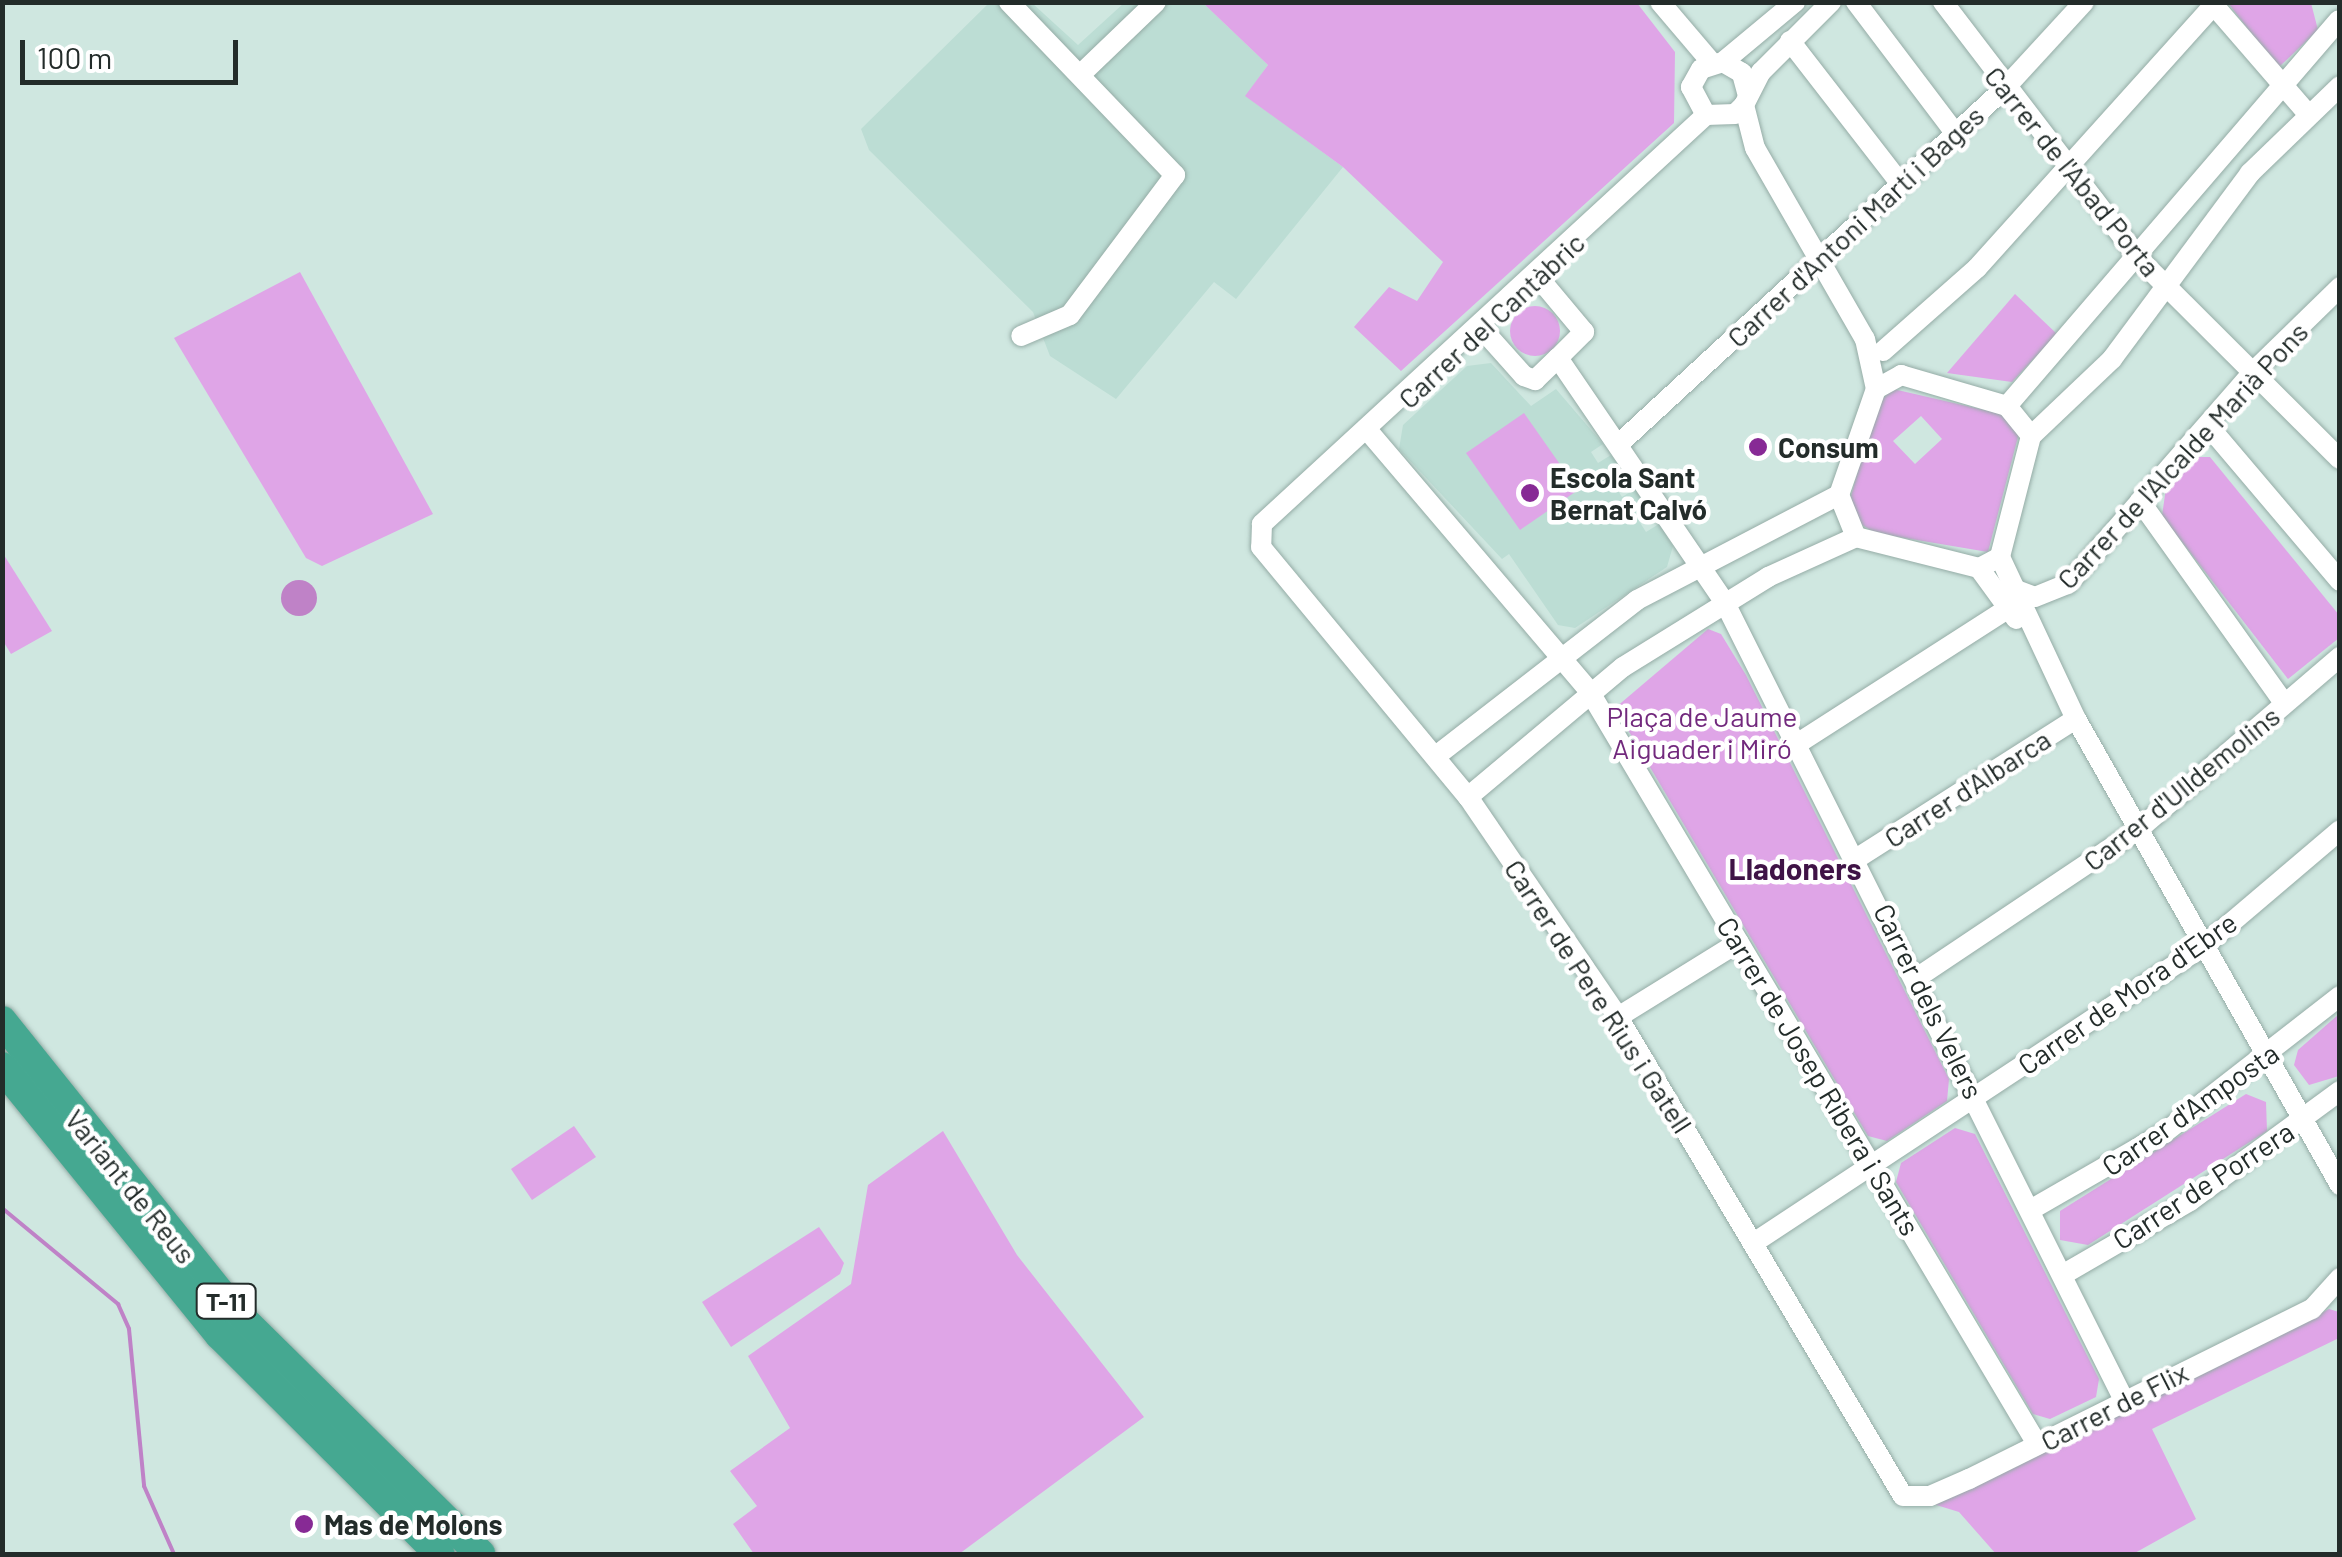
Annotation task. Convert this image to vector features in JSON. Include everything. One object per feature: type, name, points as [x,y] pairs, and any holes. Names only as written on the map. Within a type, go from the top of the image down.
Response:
[{"type":"highway","name":"Variant de Reus","points":[[2,1021],[236,1313],[480,1554]]},
{"type":"highway","name":"Variant de Reus","points":[[2,1067],[220,1336],[440,1554]]},
{"type":"street","points":[[1009,2],[1174,175],[1070,316],[1021,336]]},
{"type":"street","points":[[1080,75],[1156,2]]},
{"type":"street","points":[[1660,2],[1711,66],[1746,78],[1755,148],[1865,339],[1876,389],[1840,495],[1856,536]]},
{"type":"street","points":[[1755,148],[1713,117],[1692,94],[1711,66],[1794,2]]},
{"type":"street","points":[[1746,100],[1790,41],[1831,2]]},
{"type":"street","points":[[1856,2],[1955,134]]},
{"type":"street","name":"Carrer de l'Abad Porta","points":[[1943,2],[2004,88],[2135,254],[2252,372],[2336,447]]},
{"type":"street","name":"Carrer d'Antoni Martí i Bages","points":[[1620,443],[2004,88],[2084,2]]},
{"type":"street","points":[[2007,406],[2277,85],[2339,20],[2328,2]]},
{"type":"street","points":[[1883,352],[2066,169],[2212,4],[2277,85],[2308,114]]},
{"type":"street","points":[[1790,41],[1901,184]]},
{"type":"street","points":[[2338,1184],[2076,719],[2011,598],[2000,557],[2031,436],[2112,360],[2165,284],[2308,114],[2340,86]]},
{"type":"street","name":"Carrer del Cantàbric","points":[[1269,518],[1713,117],[1746,100]]},
{"type":"street","points":[[1482,329],[1524,376],[1535,380],[1584,332],[1538,277]]},
{"type":"street","name":"Carrer de l'Alcalde Marià Pons","points":[[2011,598],[2054,595],[2210,429],[2252,372],[2340,287]]},
{"type":"street","points":[[1865,339],[1883,352],[1901,375],[2007,406],[2031,436]]},
{"type":"street","name":"Carrer dels Velers","points":[[1558,358],[1700,562],[1800,742],[2124,1400]]},
{"type":"street","points":[[1876,389],[1901,375]]},
{"type":"street","points":[[2210,429],[2340,582]]},
{"type":"street","name":"Carrer de Josep Ribera i Sants","points":[[1368,432],[1560,652],[1590,692],[2036,1444]]},
{"type":"street","points":[[1436,756],[1560,652],[1700,562],[1840,495]]},
{"type":"street","points":[[2140,501],[2285,704]]},
{"type":"street","name":"Carrer de Pere Rius i Gatell","points":[[1269,518],[1257,534],[1261,547],[1468,797],[1618,1017],[1755,1242],[1894,1483],[1915,1500]]},
{"type":"street","points":[[1468,797],[1590,692],[1725,604],[1856,536],[1980,568],[2011,598]]},
{"type":"street","points":[[1980,568],[2000,557]]},
{"type":"street","points":[[1800,742],[2011,598]]},
{"type":"street","name":"Carrer d'Ulldemolins","points":[[1918,977],[2139,830],[2340,657]]},
{"type":"street","name":"Carrer d'Albarca","points":[[1858,857],[2076,719]]},
{"type":"street","name":"Carrer de Mora d'Ebre","points":[[1755,1242],[2205,945],[2340,830]]},
{"type":"street","points":[[1618,1017],[1739,942]]},
{"type":"street","name":"Carrer d'Amposta","points":[[2032,1209],[2164,1133],[2269,1058],[2340,996]]},
{"type":"street","name":"Carrer de Porrera","points":[[2064,1274],[2190,1201],[2340,1091]]},
{"type":"street","name":"Carrer de Flix","points":[[2312,1309],[2340,1278]]},
{"type":"street","name":"Carrer de Flix","points":[[1915,1500],[2312,1309],[2340,1307]]},
{"type":"shaded area","points":[[989,3],[1032,3],[1078,45],[1124,3],[1203,3],[1268,65],[1246,96],[1343,167],[1236,299],[1214,282],[1116,399],[1050,356],[1033,312],[869,150],[861,129]]},
{"type":"shaded area","name":"Escola Sant Bernat Calvó","points":[[1491,363],[1531,406],[1556,389],[1603,444],[1591,452],[1598,463],[1611,455],[1627,477],[1615,486],[1622,497],[1635,489],[1651,513],[1639,521],[1646,532],[1659,524],[1673,546],[1667,567],[1575,628],[1558,625],[1509,554],[1502,559],[1399,449],[1403,425],[1467,366]]},
{"type":"shaded area","points":[[299,580],[312,585],[317,598],[312,611],[299,616],[286,611],[281,598],[286,585]]},
{"type":"green space","points":[[1203,3],[1637,3],[1675,52],[1674,123],[1401,371],[1354,327],[1389,287],[1417,301],[1443,262],[1343,167],[1245,96],[1268,65]]},
{"type":"green space","points":[[2228,3],[2311,3],[2318,30],[2278,68]]},
{"type":"green space","points":[[300,272],[433,514],[322,566],[306,558],[174,338]]},
{"type":"green space","points":[[2015,294],[2057,334],[2012,382],[1947,373]]},
{"type":"green space","points":[[1535,306],[1552,314],[1560,331],[1552,348],[1535,356],[1518,348],[1510,331],[1518,314]]},
{"type":"green space","points":[[1893,389],[2006,415],[2019,433],[1988,552],[1875,533],[1856,521],[1851,496],[1876,405]],"holes":[[[1921,416],[1942,439],[1915,464],[1893,441]]]},
{"type":"green space","points":[[1524,413],[1578,490],[1520,530],[1466,453]]},
{"type":"green space","points":[[2194,457],[2210,457],[2339,615],[2339,638],[2288,679],[2162,516],[2166,488]]},
{"type":"green space","points":[[2,552],[52,631],[11,654],[3,641]]},
{"type":"green space","name":"Plaça de Jaume Aiguader i Miró","points":[[1708,629],[1721,634],[1746,675],[1949,1079],[1947,1101],[1887,1141],[1868,1136],[1615,708]]},
{"type":"green space","points":[[2339,1014],[2339,1076],[2309,1085],[2294,1065],[2298,1050]]},
{"type":"green space","points":[[2246,1094],[2266,1102],[2267,1131],[2088,1245],[2060,1240],[2060,1211]]},
{"type":"green space","points":[[574,1126],[596,1157],[532,1200],[511,1169]]},
{"type":"green space","points":[[1955,1128],[1975,1134],[2099,1379],[2096,1397],[2050,1419],[2033,1414],[1896,1182],[1901,1163]]},
{"type":"green space","points":[[943,1131],[1017,1255],[1144,1417],[959,1554],[754,1554],[733,1524],[757,1506],[730,1471],[790,1428],[748,1356],[851,1284],[868,1185]]},
{"type":"green space","points":[[819,1227],[844,1263],[840,1274],[731,1347],[702,1302]]},
{"type":"green space","points":[[2329,1309],[2339,1312],[2339,1338],[2152,1429],[2196,1519],[2133,1554],[1996,1554],[1959,1512],[1933,1504]]},
{"type":"waterway","points":[[2,1208],[118,1304],[129,1329],[144,1486],[174,1554]]},
{"type":"place","name":"Consum","points":[[1758,447]]},
{"type":"place","name":"Escola Sant Bernat Calvó","points":[[1530,493]]},
{"type":"place","name":"Mas de Molons","points":[[304,1524]]},
{"type":"district","name":"Lladoners","points":[[1795,868]]}]
